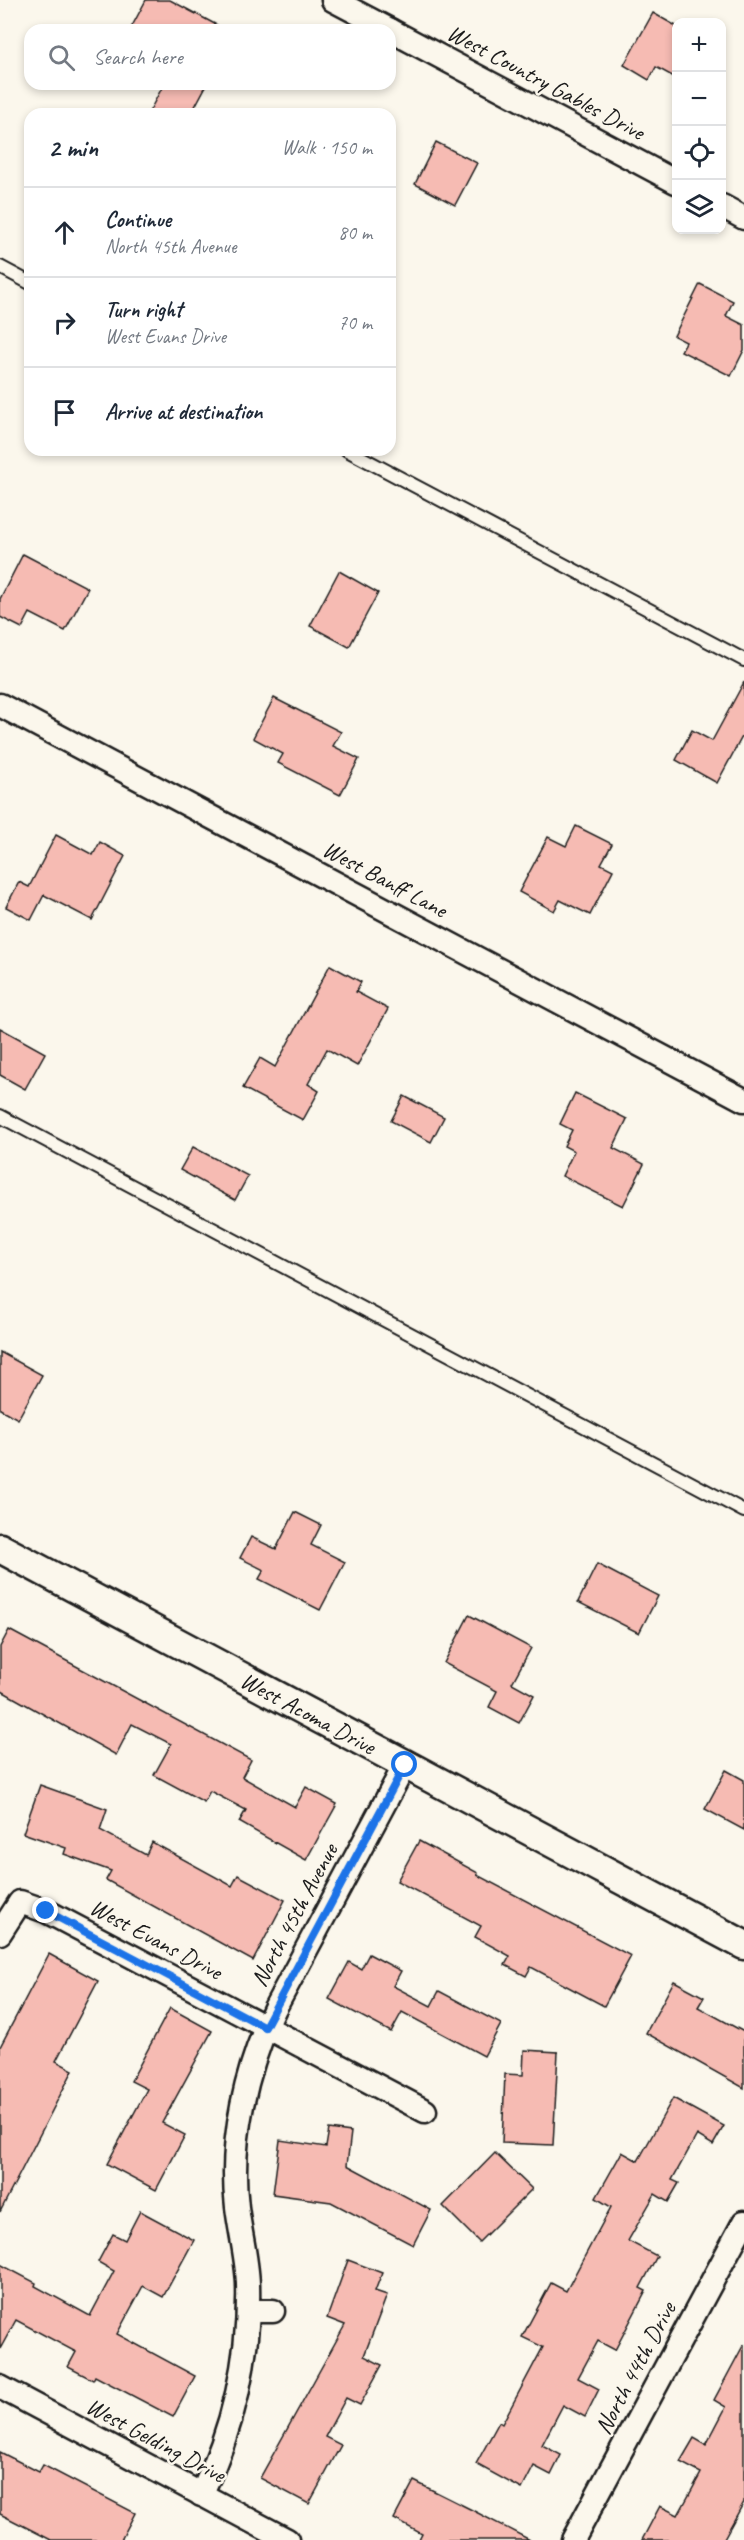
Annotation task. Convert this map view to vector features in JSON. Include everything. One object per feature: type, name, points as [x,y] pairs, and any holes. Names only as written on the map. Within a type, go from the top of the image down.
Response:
[{"type":"street","name":"West Country Gables Drive","points":[[333,0],[379,24]]},
{"type":"street","name":"West Country Gables Drive","points":[[396,33],[672,180]]},
{"type":"street","points":[[726,208],[744,218]]},
{"type":"street","name":"West Banff Lane","points":[[0,705],[744,1100]]},
{"type":"street","name":"West Acoma Drive","points":[[0,1548],[744,1945]]},
{"type":"street","name":"North 45th Avenue","points":[[201,2495],[217,2463],[241,2376],[248,2311],[248,2282],[236,2205],[240,2113],[247,2080],[265,2027],[405,1765]]},
{"type":"street","name":"West Evans Drive","points":[[0,1933],[20,1902],[46,1911],[425,2110]]},
{"type":"street","name":"North 44th Drive","points":[[573,2540],[744,2222]]},
{"type":"street","points":[[248,2311],[273,2311]]},
{"type":"street","name":"West Gelding Drive","points":[[0,2387],[287,2540]]},
{"type":"lane","points":[[0,267],[24,280]]},
{"type":"lane","points":[[358,456],[744,660]]},
{"type":"lane","points":[[0,1116],[744,1511]]},
{"type":"building","points":[[146,0],[170,0],[215,24],[133,24]]},
{"type":"building","points":[[653,13],[672,24],[672,76],[656,67],[649,80],[624,65]]},
{"type":"building","points":[[161,90],[204,90],[194,108],[151,108]]},
{"type":"building","points":[[436,142],[477,163],[455,205],[415,184]]},
{"type":"building","points":[[700,284],[733,301],[726,316],[744,325],[744,350],[731,376],[681,351],[686,342],[674,336]]},
{"type":"building","points":[[23,554],[88,588],[65,631],[30,613],[22,628],[0,617],[0,599]]},
{"type":"building","points":[[339,571],[378,593],[349,647],[310,626]]},
{"type":"building","points":[[744,682],[744,733],[717,783],[676,760],[692,730],[712,741]]},
{"type":"building","points":[[274,698],[341,732],[333,746],[359,759],[340,795],[278,763],[283,754],[253,738]]},
{"type":"building","points":[[576,826],[612,844],[601,864],[613,870],[590,915],[560,900],[554,911],[519,892],[548,837],[566,846]]},
{"type":"building","points":[[56,835],[93,855],[100,842],[125,856],[92,920],[44,895],[31,920],[6,907],[19,882],[29,887]]},
{"type":"building","points":[[330,965],[361,982],[356,992],[388,1009],[357,1066],[327,1049],[308,1084],[319,1091],[303,1120],[243,1088],[260,1058],[275,1067]]},
{"type":"building","points":[[0,1028],[45,1053],[25,1089],[0,1075]]},
{"type":"building","points":[[575,1093],[627,1119],[613,1148],[644,1164],[623,1206],[562,1176],[574,1151],[564,1146],[572,1130],[560,1124]]},
{"type":"building","points":[[404,1096],[444,1117],[431,1142],[391,1121]]},
{"type":"building","points":[[193,1147],[248,1176],[235,1200],[180,1170]]},
{"type":"building","points":[[0,1352],[42,1375],[18,1419],[0,1409]]},
{"type":"building","points":[[295,1512],[321,1525],[311,1545],[345,1562],[320,1610],[259,1579],[264,1570],[240,1558],[251,1537],[276,1549]]},
{"type":"building","points":[[597,1564],[658,1596],[639,1633],[578,1602]]},
{"type":"building","points":[[469,1615],[531,1648],[512,1683],[534,1695],[519,1723],[489,1707],[497,1691],[444,1663]]},
{"type":"building","points":[[9,1630],[251,1760],[242,1777],[295,1807],[306,1787],[337,1804],[306,1860],[239,1822],[246,1810],[210,1791],[204,1802],[154,1775],[171,1744],[132,1724],[116,1755],[0,1690],[0,1647]]},
{"type":"building","points":[[726,1770],[744,1780],[744,1830],[705,1809]]},
{"type":"building","points":[[40,1785],[107,1809],[100,1830],[146,1855],[152,1842],[232,1886],[238,1875],[285,1900],[253,1961],[106,1880],[111,1871],[64,1854],[66,1848],[23,1833]]},
{"type":"building","points":[[419,1841],[478,1873],[477,1875],[631,1956],[604,2006],[531,1967],[526,1976],[505,1965],[510,1956],[475,1937],[481,1926],[397,1881]]},
{"type":"building","points":[[49,1954],[98,1981],[56,2061],[73,2070],[0,2212],[0,2047]]},
{"type":"building","points":[[369,1954],[401,1971],[393,1986],[431,2006],[439,1991],[501,2024],[484,2056],[402,2012],[391,2032],[329,1999],[349,1962],[361,1969]]},
{"type":"building","points":[[674,1981],[704,1997],[698,2007],[744,2032],[744,2088],[646,2033]]},
{"type":"building","points":[[170,2008],[212,2031],[162,2123],[185,2135],[156,2190],[107,2164],[147,2089],[131,2081]]},
{"type":"building","points":[[524,2050],[558,2052],[553,2145],[502,2143],[505,2074],[523,2075]]},
{"type":"building","points":[[673,2098],[724,2126],[713,2145],[697,2135],[672,2180],[679,2183],[668,2202],[655,2194],[628,2241],[657,2256],[640,2288],[646,2291],[615,2350],[598,2341],[578,2378],[599,2389],[585,2417],[563,2405],[542,2445],[561,2455],[551,2475],[534,2466],[522,2489],[476,2464],[499,2422],[502,2424],[543,2347],[522,2337],[551,2283],[566,2291],[611,2207],[596,2198],[622,2152],[638,2161]]},
{"type":"building","points":[[329,2129],[351,2132],[347,2165],[431,2210],[413,2245],[331,2202],[273,2194],[280,2140],[326,2147]]},
{"type":"building","points":[[495,2153],[532,2189],[479,2242],[443,2206]]},
{"type":"building","points":[[140,2211],[194,2240],[163,2297],[143,2286],[117,2334],[195,2376],[173,2417],[95,2376],[93,2380],[68,2367],[76,2352],[16,2320],[0,2349],[0,2264],[90,2316],[114,2271],[98,2262],[113,2234],[125,2240]]},
{"type":"building","points":[[348,2260],[382,2273],[375,2291],[387,2295],[364,2356],[382,2365],[360,2405],[346,2398],[325,2437],[341,2445],[309,2504],[260,2478],[345,2325],[327,2318]]},
{"type":"building","points":[[744,2344],[744,2502],[723,2540],[642,2540],[660,2506],[678,2515],[701,2473],[680,2462],[694,2438],[706,2445],[726,2407],[714,2400]]},
{"type":"building","points":[[0,2452],[39,2472],[43,2465],[135,2513],[121,2540],[51,2540],[0,2514]]},
{"type":"building","points":[[414,2481],[530,2540],[419,2540],[422,2534],[394,2519]]},
{"type":"route","points":[[46,1911],[265,2027],[405,1765]]}]
